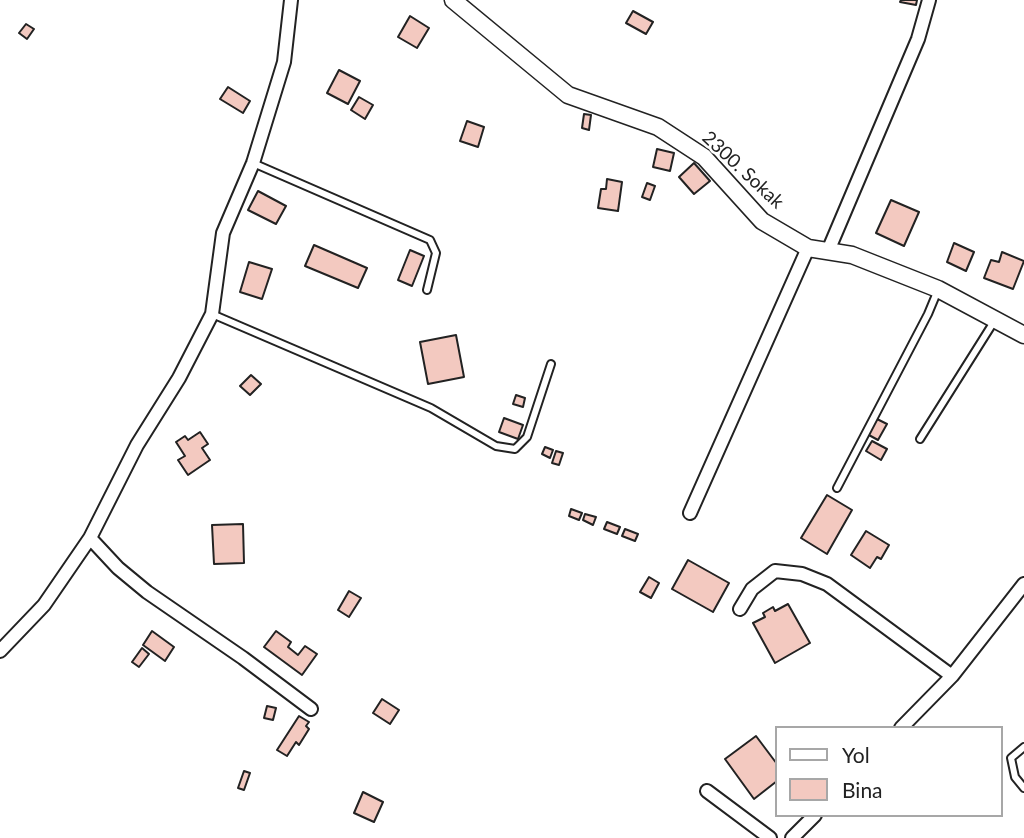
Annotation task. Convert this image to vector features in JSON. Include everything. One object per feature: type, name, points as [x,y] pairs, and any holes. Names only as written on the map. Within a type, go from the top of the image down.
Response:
[{"type":"street","points":[[0,651],[44,605],[90,538],[137,445],[179,378],[212,314],[223,233],[253,163],[284,62],[291,0]]},
{"type":"street","name":"2300. Sokak","points":[[453,0],[568,95],[658,127],[704,157],[762,221],[808,248],[852,256],[938,289],[1024,335]]},
{"type":"street","points":[[828,251],[918,39],[929,0]]},
{"type":"street","points":[[690,513],[808,248]]},
{"type":"street","points":[[90,538],[118,568],[147,593],[243,658],[311,709]]},
{"type":"street","points":[[740,609],[752,589],[775,571],[802,573],[827,584],[952,676]]},
{"type":"street","points":[[903,726],[952,676],[1024,584]]},
{"type":"street","points":[[707,791],[769,838]]},
{"type":"street","points":[[792,838],[813,817]]},
{"type":"lane","points":[[253,163],[430,240],[436,253],[427,290]]},
{"type":"lane","points":[[837,488],[938,289]]},
{"type":"lane","points":[[212,314],[431,408],[496,446],[515,449],[527,438],[551,364]]},
{"type":"lane","points":[[920,439],[995,320]]},
{"type":"lane","points":[[1024,747],[1011,758],[1015,777],[1024,788]]},
{"type":"building","points":[[917,0],[916,5],[900,2]]},
{"type":"building","points":[[633,11],[653,22],[646,34],[626,23]]},
{"type":"building","points":[[410,16],[429,28],[417,48],[398,37]]},
{"type":"building","points":[[26,24],[34,29],[27,39],[19,33]]},
{"type":"building","points":[[339,70],[360,81],[348,104],[327,93]]},
{"type":"building","points":[[228,87],[250,101],[243,113],[220,99]]},
{"type":"building","points":[[359,97],[373,105],[365,119],[351,110]]},
{"type":"building","points":[[584,114],[591,115],[589,130],[582,128]]},
{"type":"building","points":[[467,121],[484,127],[478,147],[460,141]]},
{"type":"building","points":[[657,149],[674,153],[670,171],[653,167]]},
{"type":"building","points":[[694,163],[710,181],[694,194],[679,177]]},
{"type":"building","points":[[607,179],[622,182],[618,211],[598,208],[601,189],[606,189]]},
{"type":"building","points":[[647,183],[655,186],[650,200],[642,197]]},
{"type":"building","points":[[258,191],[286,206],[276,224],[248,210]]},
{"type":"building","points":[[891,200],[919,212],[904,246],[876,233]]},
{"type":"building","points":[[954,243],[974,252],[966,271],[947,262]]},
{"type":"building","points":[[314,245],[367,268],[358,288],[305,266]]},
{"type":"building","points":[[410,250],[424,256],[412,286],[398,280]]},
{"type":"building","points":[[1002,252],[1024,261],[1013,289],[984,278],[991,260],[999,262]]},
{"type":"building","points":[[249,262],[272,269],[262,299],[240,292]]},
{"type":"building","points":[[456,335],[464,377],[428,384],[420,342]]},
{"type":"building","points":[[251,375],[261,384],[250,395],[240,386]]},
{"type":"building","points":[[516,395],[525,398],[523,407],[513,404]]},
{"type":"building","points":[[504,418],[523,425],[518,439],[499,432]]},
{"type":"building","points":[[875,418],[887,424],[878,440],[867,434]]},
{"type":"building","points":[[200,432],[208,444],[202,448],[210,460],[188,475],[178,460],[185,456],[176,442],[185,436],[188,440]]},
{"type":"building","points":[[872,441],[887,449],[881,460],[866,451]]},
{"type":"building","points":[[545,447],[553,450],[550,458],[542,454]]},
{"type":"building","points":[[556,451],[563,453],[559,465],[552,463]]},
{"type":"building","points":[[827,495],[852,510],[827,554],[801,538]]},
{"type":"building","points":[[571,509],[582,513],[579,520],[569,516]]},
{"type":"building","points":[[585,514],[596,517],[593,525],[583,520]]},
{"type":"building","points":[[607,522],[620,527],[617,534],[604,529]]},
{"type":"building","points":[[243,524],[244,563],[214,564],[212,525]]},
{"type":"building","points":[[625,529],[638,534],[635,541],[622,536]]},
{"type":"building","points":[[866,531],[889,545],[881,559],[877,557],[870,568],[851,555]]},
{"type":"building","points":[[688,560],[729,583],[713,612],[672,589]]},
{"type":"building","points":[[649,577],[659,583],[651,598],[640,592]]},
{"type":"building","points":[[349,591],[361,598],[349,617],[338,610]]},
{"type":"building","points":[[788,604],[810,643],[775,663],[753,623],[765,617],[763,613],[773,607],[775,611]]},
{"type":"building","points":[[152,631],[174,647],[165,661],[143,645]]},
{"type":"building","points":[[276,631],[291,642],[288,647],[298,655],[305,646],[317,654],[302,675],[264,647]]},
{"type":"building","points":[[142,648],[149,654],[139,667],[132,662]]},
{"type":"building","points":[[382,699],[399,710],[390,724],[373,713]]},
{"type":"building","points":[[267,706],[276,708],[273,720],[264,718]]},
{"type":"building","points":[[299,716],[309,722],[306,726],[309,729],[299,745],[296,742],[287,756],[277,750]]},
{"type":"building","points":[[756,736],[776,763],[776,782],[754,799],[725,759]]},
{"type":"building","points":[[244,771],[250,773],[244,790],[238,788]]},
{"type":"building","points":[[363,792],[383,802],[374,822],[354,813]]}]
